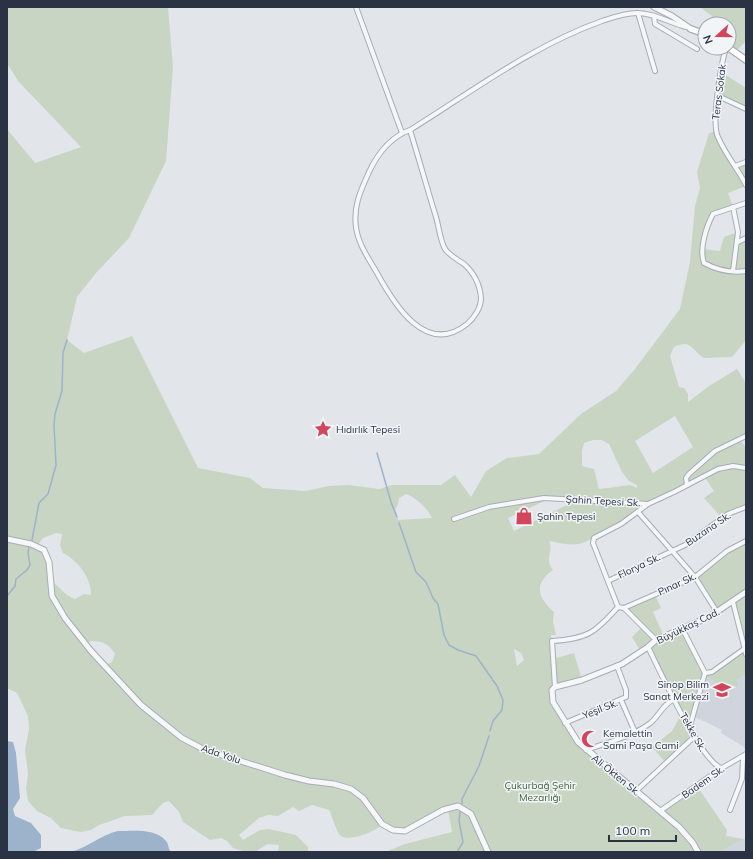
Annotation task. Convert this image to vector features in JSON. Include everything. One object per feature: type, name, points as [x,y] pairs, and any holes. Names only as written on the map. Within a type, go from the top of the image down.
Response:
[{"type":"main road","points":[[691,29],[697,31]]},
{"type":"main road","points":[[737,54],[746,60]]},
{"type":"street","points":[[356,7],[402,133]]},
{"type":"street","points":[[654,7],[672,16],[691,29]]},
{"type":"street","points":[[410,130],[446,249],[474,275],[479,287],[481,300],[476,314],[470,321],[453,333],[442,334],[419,328],[408,319],[393,301],[358,239],[356,221],[357,202],[375,160],[385,146],[402,133],[410,130],[516,64],[562,38],[611,18],[638,13],[654,16],[691,29]]},
{"type":"street","points":[[638,13],[656,71]]},
{"type":"street","points":[[654,16],[655,24],[696,49]]},
{"type":"street","name":"Teras Sokak","points":[[726,56],[720,77],[716,124],[717,136],[735,166]]},
{"type":"street","points":[[718,96],[746,109]]},
{"type":"street","points":[[746,162],[735,166],[746,185]]},
{"type":"street","points":[[746,204],[713,214],[708,222],[702,258],[704,263],[714,269],[746,271]]},
{"type":"street","points":[[732,271],[738,242],[737,221],[733,207]]},
{"type":"street","points":[[738,242],[746,238]]},
{"type":"street","points":[[687,485],[686,478],[689,474],[715,451],[746,436]]},
{"type":"street","name":"Şahin Tepesi Sk.","points":[[454,519],[489,507],[544,498],[648,504],[718,469],[733,466],[746,468]]},
{"type":"street","points":[[618,607],[593,543],[594,538],[621,524],[648,504]]},
{"type":"street","name":"Buzana Sk.","points":[[671,552],[685,545],[728,514],[746,507]]},
{"type":"street","points":[[638,512],[671,552],[695,577],[717,612]]},
{"type":"street","name":"Ada Yolu","points":[[7,539],[31,544],[44,550],[49,562],[52,596],[65,618],[91,651],[141,705],[182,738],[203,749],[285,775],[304,780],[334,784],[351,789],[363,798],[382,824],[393,830],[405,831],[443,810],[458,806],[471,814],[488,852]]},
{"type":"street","name":"Pınar Sk.","points":[[624,608],[695,577],[727,550],[746,540]]},
{"type":"street","name":"Florya Sk.","points":[[608,581],[671,552]]},
{"type":"street","name":"Büyükkaş Cad.","points":[[555,687],[582,680],[617,666],[648,648],[656,640],[717,612],[746,592]]},
{"type":"street","points":[[705,673],[712,672],[745,652],[733,602]]},
{"type":"street","points":[[618,607],[624,608],[656,640]]},
{"type":"street","points":[[555,687],[552,641],[573,639],[591,634],[605,622],[618,607]]},
{"type":"street","points":[[682,628],[705,673],[690,727]]},
{"type":"street","name":"Tekke Sk.","points":[[648,648],[694,737],[710,761],[717,767],[722,768]]},
{"type":"street","name":"Yeşil Sk.","points":[[564,723],[626,697],[627,693],[617,666]]},
{"type":"street","name":"Ali Ökten Sk.","points":[[555,687],[552,690],[553,702],[564,723],[578,742],[660,811],[686,835],[698,852]]},
{"type":"street","points":[[586,750],[635,732],[649,724],[666,704],[675,699]]},
{"type":"street","points":[[621,700],[635,732]]},
{"type":"street","points":[[636,791],[694,737]]},
{"type":"street","points":[[730,810],[742,779],[743,759],[746,754]]},
{"type":"street","name":"Badem Sk.","points":[[660,811],[722,768],[746,754]]},
{"type":"shaded area","name":"Sinop Bilim Sanat Merkezi","points":[[746,654],[746,753],[744,747],[721,733],[722,730],[693,716],[705,673]]},
{"type":"shaded area","points":[[744,839],[746,840],[746,852],[719,852]]},
{"type":"green space","name":"Çukurbağ Şehir Mezarlığı","points":[[7,7],[168,7],[173,67],[166,161],[129,238],[96,273],[77,297],[67,340],[84,353],[132,336],[198,468],[250,478],[263,488],[306,491],[329,486],[349,485],[379,489],[392,485],[441,485],[455,475],[471,497],[486,471],[507,458],[539,454],[581,414],[616,391],[634,370],[680,309],[690,262],[695,206],[700,188],[697,172],[709,133],[716,131],[735,166],[746,162],[746,186],[728,193],[733,207],[713,214],[703,249],[720,251],[724,237],[738,232],[738,242],[746,238],[746,340],[732,357],[704,358],[690,346],[684,344],[674,347],[670,356],[679,387],[684,388],[688,394],[688,402],[709,386],[737,369],[746,383],[746,436],[740,440],[746,447],[746,507],[722,518],[704,498],[714,491],[704,476],[648,504],[638,512],[594,539],[581,544],[566,544],[549,541],[549,563],[553,570],[542,580],[540,586],[541,596],[544,602],[554,612],[553,622],[556,635],[551,635],[553,659],[574,653],[582,680],[555,687],[551,695],[578,742],[660,811],[697,786],[727,830],[726,836],[744,839],[719,852],[385,852],[405,844],[452,832],[448,809],[405,831],[393,830],[382,824],[375,830],[350,838],[341,836],[329,810],[312,805],[299,811],[293,807],[278,816],[268,815],[259,818],[239,835],[243,840],[260,830],[269,829],[296,835],[308,847],[308,852],[278,852],[279,845],[267,844],[255,852],[247,852],[233,848],[227,841],[221,838],[210,840],[183,822],[179,812],[169,801],[163,803],[152,815],[125,816],[99,825],[91,830],[80,832],[61,828],[51,818],[37,811],[28,801],[26,789],[28,774],[25,750],[29,729],[28,716],[17,693],[7,688],[7,129],[35,163],[81,147],[18,81],[7,63]],"holes":[[[675,416],[693,447],[653,473],[635,441]],[[593,440],[602,440],[609,444],[622,472],[629,481],[637,485],[637,488],[630,485],[599,489],[594,469],[582,466],[582,451],[584,443]],[[406,494],[421,504],[432,518],[398,520],[395,510],[399,498]],[[551,498],[575,501],[514,531],[508,518]],[[56,533],[62,534],[60,545],[63,553],[74,560],[83,570],[89,582],[91,595],[84,594],[75,599],[71,598],[50,580],[47,554],[37,546],[43,538]],[[91,641],[99,642],[110,648],[115,654],[112,662],[104,666],[85,644]],[[514,649],[521,653],[524,660],[517,666]]]},
{"type":"green space","points":[[700,7],[746,7],[746,41],[737,50],[737,16],[712,16]]},
{"type":"green space","points":[[721,72],[746,88],[746,109],[718,96]]},
{"type":"green space","points":[[746,541],[746,639],[743,642],[733,602],[717,612],[695,577],[727,551]]},
{"type":"green space","points":[[655,595],[661,608],[653,612],[664,636],[682,628],[705,673],[690,727],[694,737],[666,763],[652,747],[672,731],[682,713],[648,648],[641,652],[632,637],[643,626],[624,608]]},
{"type":"green space","points":[[744,649],[746,654],[746,674],[736,680],[739,685],[731,687],[727,686],[708,677],[708,674]]},
{"type":"water","points":[[7,741],[13,742],[16,753],[20,798],[13,809],[15,816],[31,823],[41,835],[41,848],[33,852],[7,852]]},
{"type":"water","points":[[118,831],[144,831],[156,834],[166,841],[171,852],[71,852],[106,835]]},
{"type":"waterway","points":[[32,540],[39,503],[48,494],[56,465],[54,425],[55,414],[62,391],[63,353],[67,340]]},
{"type":"waterway","points":[[377,453],[391,502],[397,517]]},
{"type":"waterway","points":[[399,523],[416,572],[426,582],[433,598],[438,604],[444,635],[449,645],[458,650],[476,656],[497,686],[503,700],[502,710],[493,721],[490,731]]},
{"type":"waterway","points":[[7,596],[15,586],[16,579],[27,570],[30,565],[28,553],[29,546]]},
{"type":"waterway","points":[[462,804],[462,799],[479,766],[489,736]]},
{"type":"waterway","points":[[457,852],[463,842],[459,821],[460,812]]},
{"type":"place","name":"Hıdırlık Tepesi","points":[[323,429]]},
{"type":"place","name":"Şahin Tepesi","points":[[524,516]]},
{"type":"place","name":"Sinop Bilim Sanat Merkezi","points":[[722,690]]},
{"type":"place","name":"Kemalettin Sami Paşa Cami","points":[[590,739]]}]
